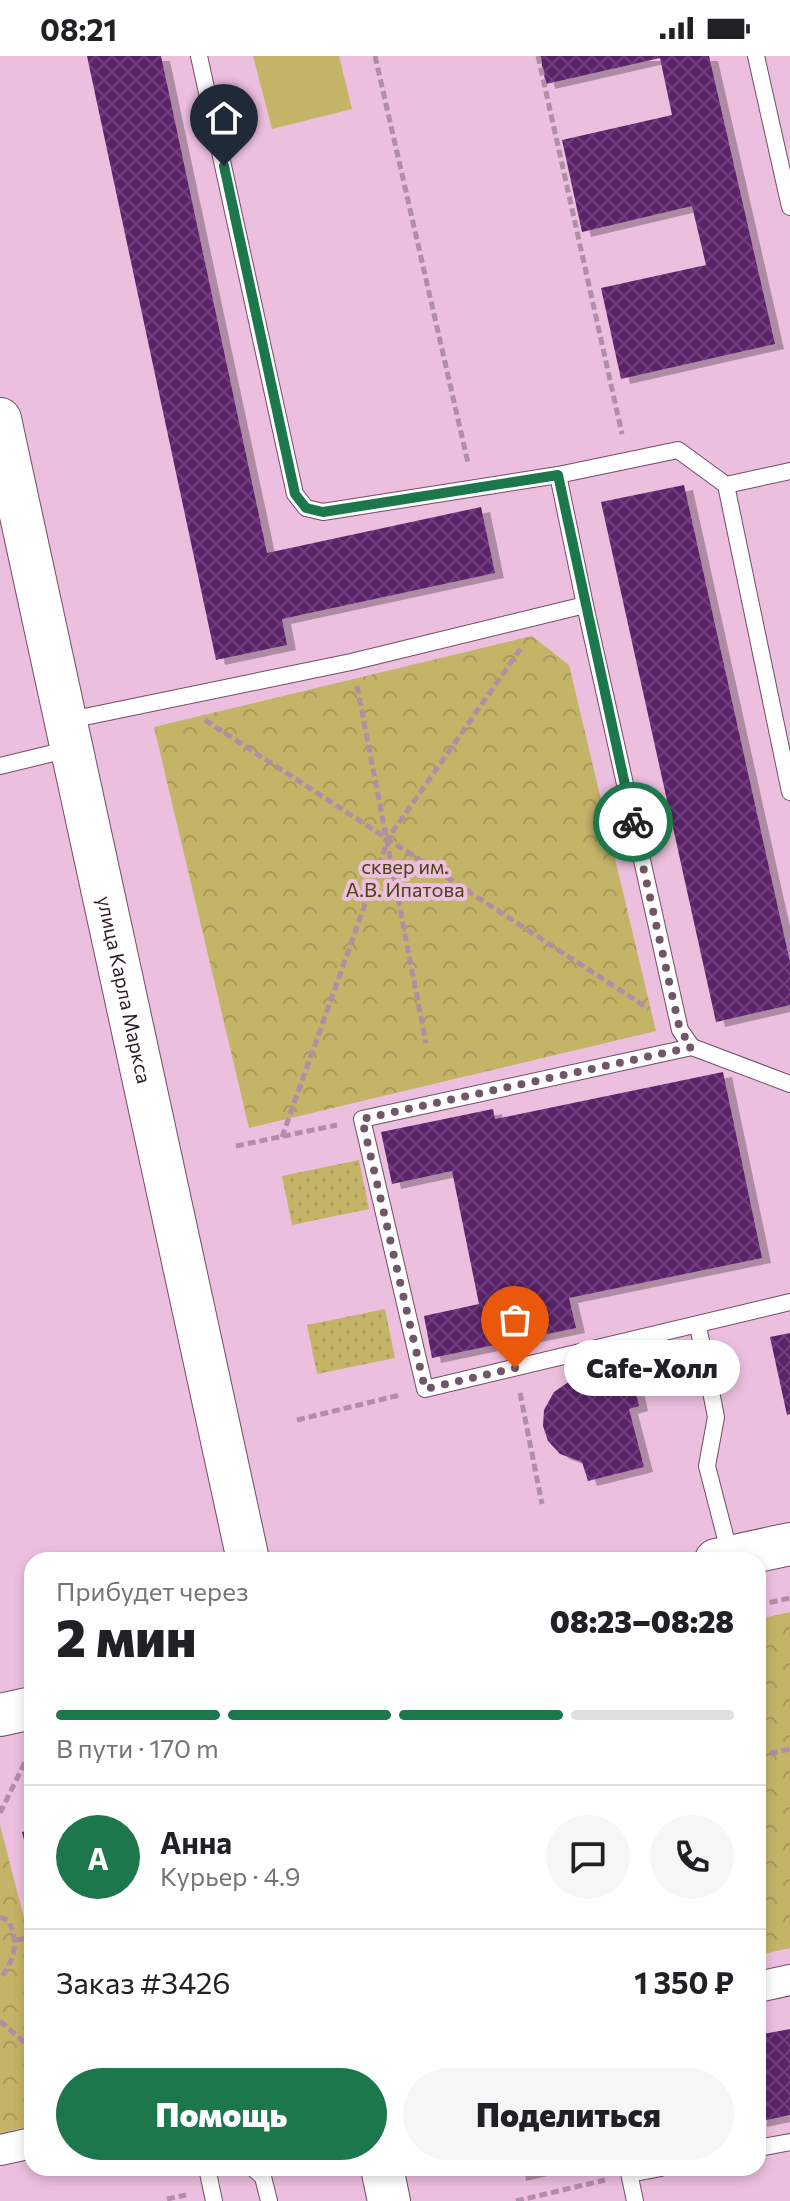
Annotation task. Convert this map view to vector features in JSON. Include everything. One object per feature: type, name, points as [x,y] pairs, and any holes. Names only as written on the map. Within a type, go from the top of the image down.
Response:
[{"type":"street","name":"улица Карла Маркса","points":[[0,419],[246,1552]]},
{"type":"street","points":[[752,1552],[790,1544]]},
{"type":"street","points":[[0,1715],[24,1710]]},
{"type":"street","points":[[766,1985],[790,1980]]},
{"type":"street","points":[[0,2150],[24,2145]]},
{"type":"street","points":[[384,2176],[389,2201]]},
{"type":"lane","points":[[199,56],[295,494],[306,508],[323,512],[558,475],[678,450],[726,485],[790,792]]},
{"type":"lane","points":[[756,56],[790,207]]},
{"type":"lane","points":[[726,485],[790,471]]},
{"type":"lane","points":[[558,475],[680,1030],[692,1047]]},
{"type":"lane","points":[[0,766],[68,735],[171,698],[351,662],[585,605]]},
{"type":"lane","points":[[790,1084],[692,1047],[362,1119],[425,1389],[790,1302]]},
{"type":"lane","points":[[698,1326],[716,1417],[707,1466],[722,1552]]},
{"type":"lane","points":[[766,2146],[790,2142]]},
{"type":"lane","points":[[209,2176],[214,2201]]},
{"type":"lane","points":[[262,2176],[269,2201]]},
{"type":"lane","points":[[630,2176],[635,2201]]},
{"type":"path","points":[[375,56],[474,487]]},
{"type":"path","points":[[538,56],[628,459]]},
{"type":"path","points":[[282,1137],[389,837],[544,614]]},
{"type":"path","points":[[351,662],[389,837],[426,1043]]},
{"type":"path","points":[[171,698],[389,837],[680,1030]]},
{"type":"path","points":[[236,1146],[362,1119]]},
{"type":"path","points":[[515,1368],[542,1504]]},
{"type":"path","points":[[297,1420],[425,1389]]},
{"type":"path","points":[[766,1603],[790,1598]]},
{"type":"path","points":[[766,1754],[790,1749]]},
{"type":"path","points":[[0,1813],[24,1764]]},
{"type":"path","points":[[0,1917],[9,1921],[17,1940],[11,1963],[0,1979]]},
{"type":"path","points":[[17,1940],[24,1939]]},
{"type":"path","points":[[0,2021],[24,2042]]},
{"type":"path","points":[[516,2201],[610,2176]]},
{"type":"green space","points":[[253,56],[339,56],[352,109],[272,129]]},
{"type":"green space","name":"сквер им. А.В. Ипатова","points":[[532,636],[569,665],[656,1031],[249,1128],[154,727]]},
{"type":"green space","points":[[359,1160],[369,1209],[292,1225],[282,1176]]},
{"type":"green space","points":[[385,1309],[395,1358],[317,1374],[307,1325]]},
{"type":"green space","points":[[790,1612],[790,1948],[766,1953],[766,1617]]},
{"type":"green space","points":[[0,1825],[24,1918],[24,2128],[0,2133]]},
{"type":"building","points":[[87,56],[161,56],[267,553],[481,507],[495,573],[282,619],[287,645],[216,660]]},
{"type":"building","points":[[540,56],[709,56],[775,344],[621,379],[601,288],[706,265],[692,206],[582,232],[562,140],[672,115],[660,58],[546,84]]},
{"type":"building","points":[[684,485],[790,962],[790,1005],[716,1022],[601,502]]},
{"type":"building","points":[[723,1072],[762,1258],[569,1298],[576,1328],[432,1358],[424,1316],[479,1304],[452,1171],[392,1184],[381,1132],[493,1109],[495,1119]]},
{"type":"building","points":[[790,1333],[790,1414],[787,1415],[770,1337]]},
{"type":"building","points":[[631,1369],[639,1406],[629,1409],[644,1467],[588,1481],[582,1462],[560,1454],[548,1441],[543,1426],[544,1410],[554,1392],[567,1383]]},
{"type":"building","points":[[790,2029],[790,2115],[766,2120],[766,2034]]},
{"type":"way so far","points":[[515,1368],[425,1389],[362,1119],[692,1047],[680,1030],[633,822]]},
{"type":"place","name":"Cafe-Холл","points":[[515,1368]]},
{"type":"route","points":[[224,166],[295,494],[306,508],[323,512],[558,475],[633,822]]}]
